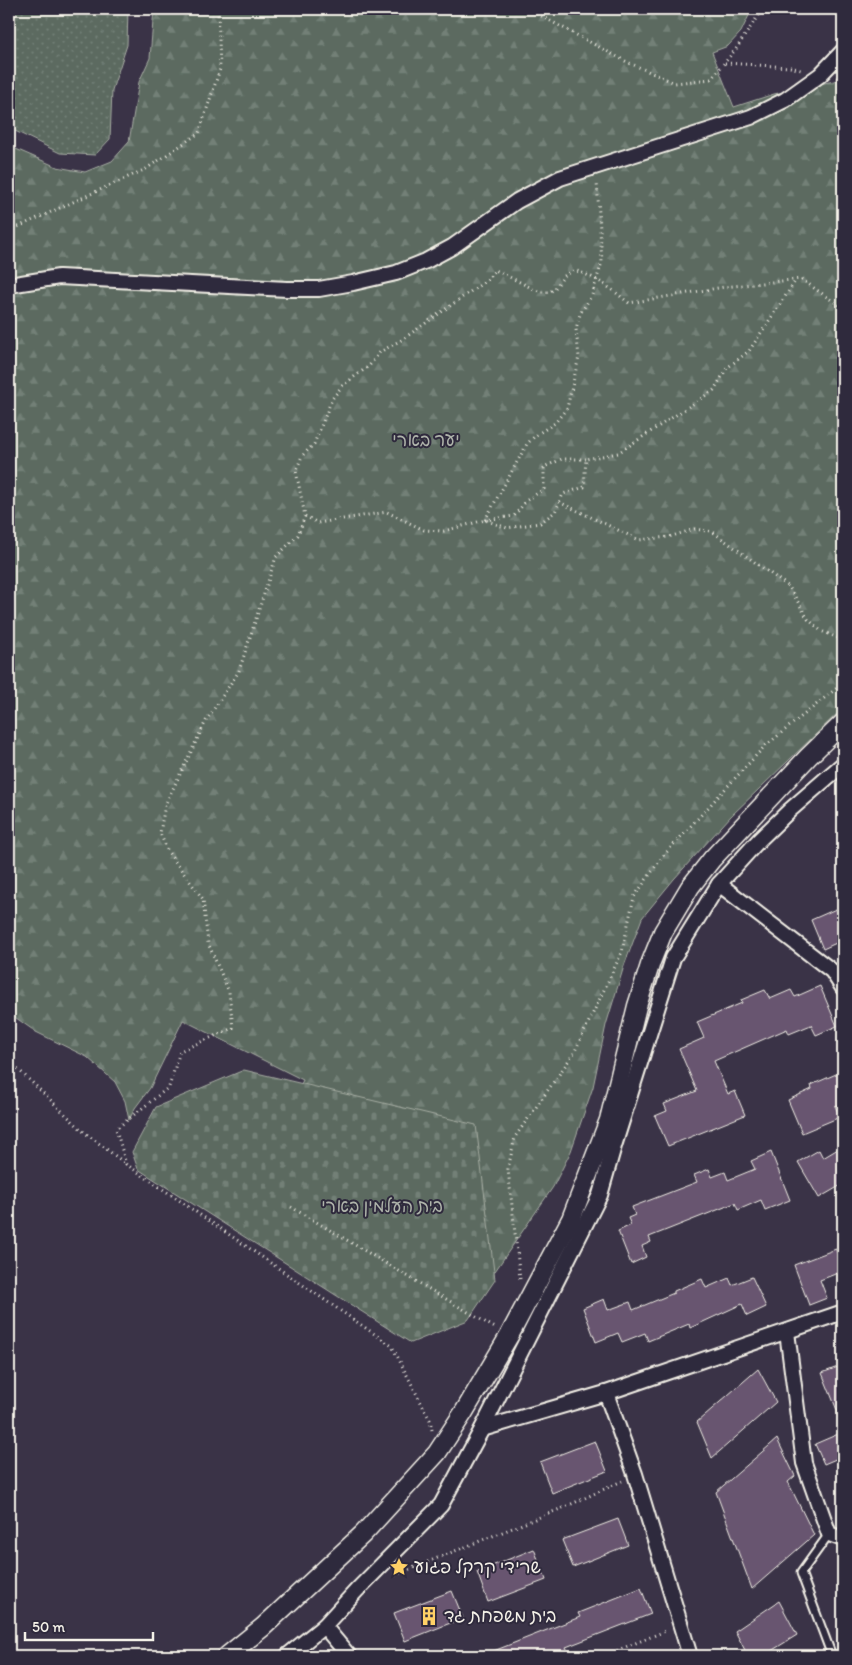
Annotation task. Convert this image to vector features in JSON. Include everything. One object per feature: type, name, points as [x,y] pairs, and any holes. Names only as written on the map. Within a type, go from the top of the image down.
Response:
[{"type":"street","points":[[9,285],[59,277],[287,289],[353,284],[396,273],[426,261],[452,247],[517,201],[560,178],[751,117],[785,100],[820,75],[843,50]]},
{"type":"street","points":[[227,1656],[263,1627],[363,1534],[438,1453],[509,1336],[571,1219],[609,1120],[637,1006],[651,962],[671,918],[690,887],[712,859],[808,756],[843,723]]},
{"type":"street","points":[[287,1656],[324,1626],[441,1505],[482,1429],[600,1195],[673,958],[719,884],[759,840],[790,810],[843,764]]},
{"type":"street","points":[[719,884],[832,971],[843,988]]},
{"type":"street","points":[[482,1429],[606,1392],[843,1312]]},
{"type":"street","points":[[787,1332],[804,1463],[829,1534],[843,1539]]},
{"type":"street","points":[[606,1392],[635,1474],[690,1656]]},
{"type":"street","points":[[324,1626],[348,1656]]},
{"type":"lane","points":[[829,1534],[801,1573],[832,1656]]},
{"type":"path","points":[[9,231],[146,169],[199,133],[220,69],[218,9]]},
{"type":"path","points":[[528,9],[627,62],[675,83],[711,79],[736,49],[762,10],[766,9]]},
{"type":"path","points":[[724,63],[790,68],[820,75]]},
{"type":"path","points":[[485,520],[527,444],[536,435],[555,423],[567,408],[579,357],[576,328],[580,314],[592,295],[602,262],[596,166]]},
{"type":"path","points":[[126,1164],[116,1129],[169,1087],[180,1051],[233,1028],[230,992],[208,943],[203,899],[168,852],[160,833],[166,805],[206,721],[239,671],[276,557],[298,535],[305,516],[296,471],[302,456],[314,444],[332,399],[342,386],[369,366],[380,352],[403,339],[487,280],[495,270],[540,292],[550,292],[564,276],[574,270],[597,279],[629,303],[724,287],[801,279],[843,308]]},
{"type":"path","points":[[305,516],[318,523],[387,512],[424,530],[444,531],[485,520],[514,516],[527,500],[544,489],[544,467],[562,459],[586,460],[618,453],[714,390],[727,368],[749,351],[796,280]]},
{"type":"path","points":[[485,520],[507,528],[540,523],[555,512],[563,494],[584,487],[586,460]]},
{"type":"path","points":[[559,502],[639,540],[669,537],[695,529],[712,532],[789,587],[808,619],[821,631],[843,640]]},
{"type":"path","points":[[9,1064],[20,1071],[84,1132],[126,1164],[392,1346],[430,1420],[438,1453]]},
{"type":"path","points":[[291,1207],[509,1336]]},
{"type":"path","points":[[393,1576],[565,1507],[635,1474]]},
{"type":"path","points":[[603,1656],[681,1624]]},
{"type":"green space","points":[[9,9],[128,9],[127,45],[112,90],[110,139],[95,155],[60,153],[9,128]]},
{"type":"green space","name":"יער בארי","points":[[154,9],[752,9],[741,32],[728,46],[712,52],[734,107],[774,94],[843,79],[843,708],[731,816],[674,879],[642,918],[624,966],[606,1025],[593,1087],[571,1151],[553,1187],[482,1290],[298,1090],[303,1080],[183,1020],[150,1088],[135,1108],[129,1120],[125,1101],[115,1082],[87,1057],[36,1032],[9,1013],[9,902],[12,875],[9,845],[9,146],[57,167],[85,172],[112,161],[129,142],[139,82],[150,58]]},
{"type":"green space","name":"בית העלמין בארי","points":[[244,1070],[476,1125],[495,1280],[468,1320],[411,1343],[138,1169],[132,1152],[156,1107]]},
{"type":"building","points":[[836,909],[839,914],[843,912],[843,940],[823,949],[811,920]]},
{"type":"building","points":[[820,986],[837,1026],[816,1035],[811,1025],[789,1034],[787,1029],[714,1061],[728,1094],[735,1091],[745,1115],[668,1146],[655,1116],[667,1111],[664,1104],[697,1091],[679,1049],[704,1038],[697,1022],[742,1003],[741,1000],[765,990],[770,999],[791,990],[795,997]]},
{"type":"building","points":[[843,1071],[843,1103],[835,1106],[840,1117],[802,1133],[788,1100],[812,1089],[811,1085]]},
{"type":"building","points":[[843,1146],[843,1184],[819,1198],[798,1162],[819,1150],[823,1158]]},
{"type":"building","points":[[771,1152],[790,1200],[765,1210],[761,1200],[738,1210],[735,1203],[649,1237],[651,1242],[642,1246],[646,1257],[631,1264],[618,1231],[631,1225],[628,1218],[635,1215],[632,1207],[697,1182],[694,1175],[709,1169],[712,1177],[725,1172],[728,1180],[755,1169],[751,1161]]},
{"type":"building","points":[[836,1249],[843,1271],[820,1280],[827,1298],[809,1305],[794,1265]]},
{"type":"building","points":[[752,1277],[766,1307],[747,1316],[742,1304],[690,1328],[689,1324],[648,1341],[645,1333],[622,1342],[618,1333],[596,1342],[583,1308],[604,1299],[608,1310],[630,1302],[633,1310],[702,1279],[706,1288],[729,1278],[732,1285]]},
{"type":"building","points":[[843,1365],[843,1425],[822,1373]]},
{"type":"building","points":[[758,1369],[776,1402],[712,1458],[697,1422]]},
{"type":"building","points":[[843,1432],[843,1456],[824,1464],[815,1444]]},
{"type":"building","points":[[777,1439],[795,1476],[788,1482],[814,1535],[752,1589],[716,1492]]},
{"type":"building","points":[[595,1441],[607,1471],[552,1493],[540,1462]]},
{"type":"building","points":[[618,1519],[628,1545],[573,1567],[562,1540]]},
{"type":"building","points":[[534,1549],[546,1580],[488,1602],[477,1572]]},
{"type":"building","points":[[641,1588],[651,1614],[566,1647],[569,1653],[559,1656],[481,1656],[580,1617],[578,1613]]},
{"type":"building","name":"בית משפחת גד","points":[[452,1591],[463,1618],[405,1641],[394,1613]]},
{"type":"building","points":[[779,1601],[797,1635],[763,1656],[748,1656],[735,1631]]},
{"type":"place","name":"שרידי קרקל פגוע","points":[[399,1567]]},
{"type":"place","name":"בית משפחת גד","points":[[429,1616]]}]
